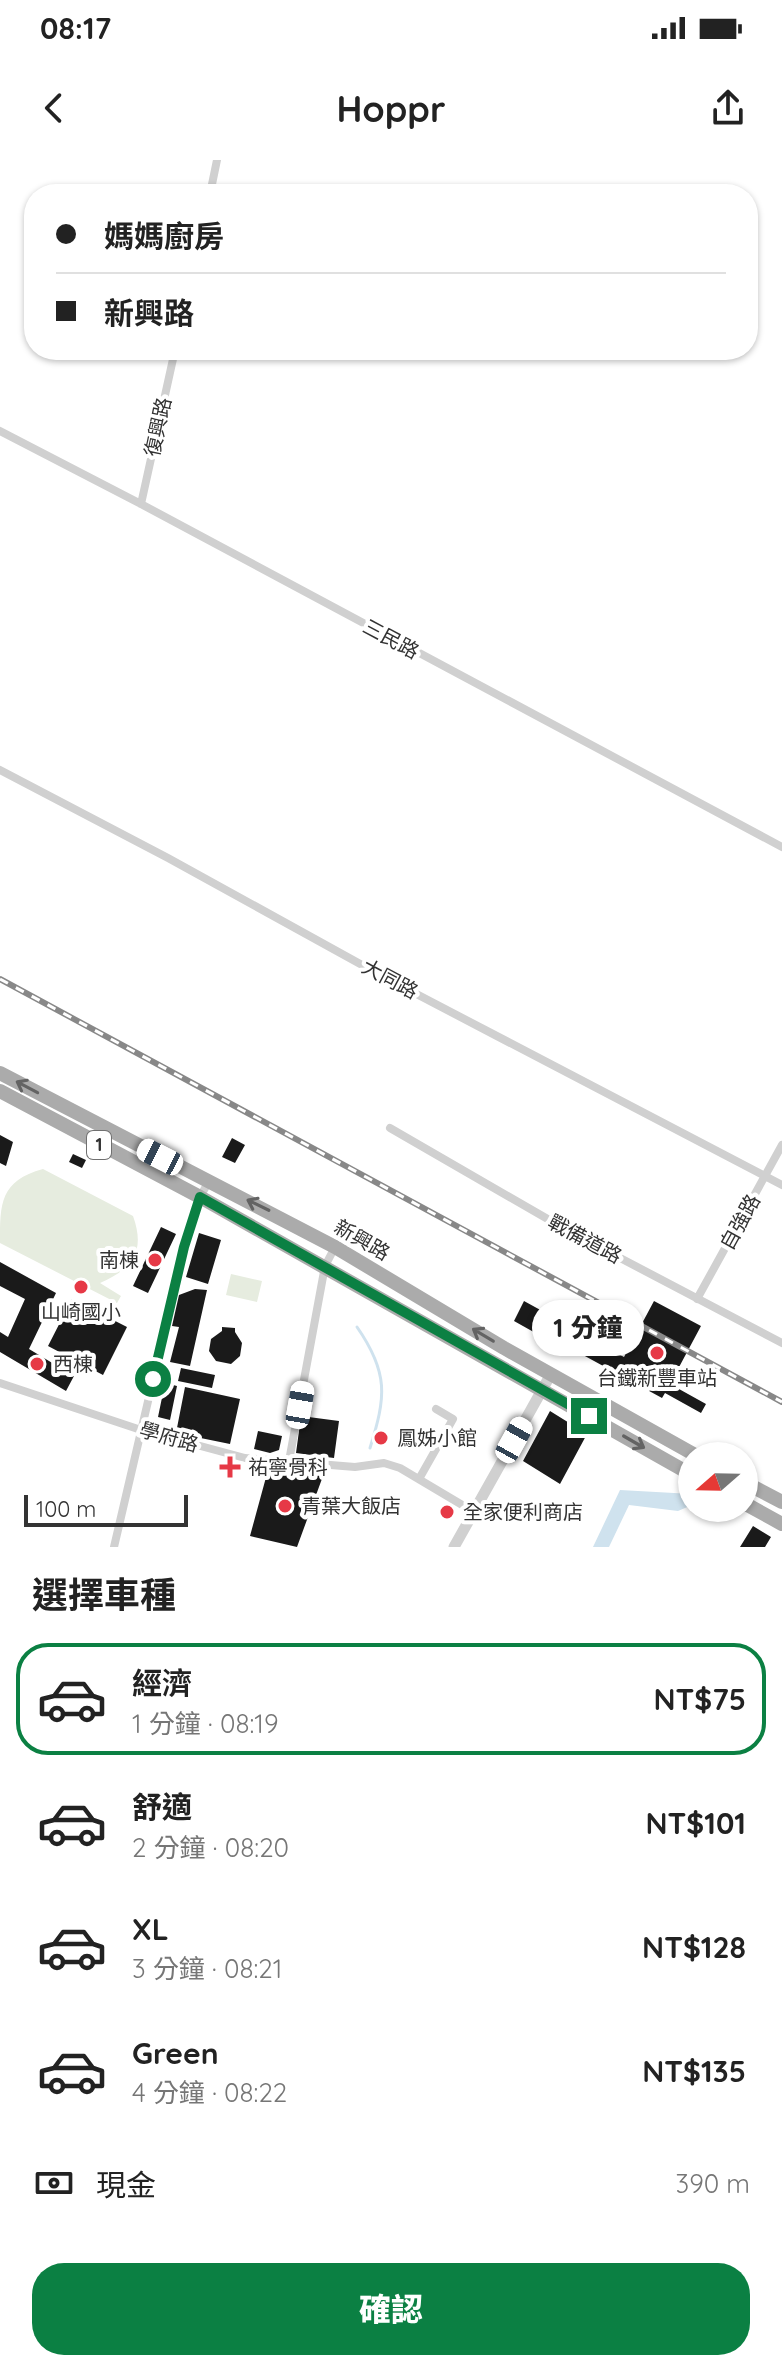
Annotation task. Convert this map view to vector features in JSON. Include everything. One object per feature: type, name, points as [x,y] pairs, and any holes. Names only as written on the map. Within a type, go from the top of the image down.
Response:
[{"type":"main road","name":"新興路","points":[[0,1073],[335,1247],[678,1445]]},
{"type":"main road","name":"新興路","points":[[0,1091],[325,1266],[678,1467]]},
{"type":"main road","points":[[758,1489],[780,1500]]},
{"type":"main road","points":[[758,1510],[782,1524]]},
{"type":"street","points":[[212,184],[217,160]]},
{"type":"street","name":"復興路","points":[[141,504],[173,360]]},
{"type":"street","name":"三民路","points":[[0,431],[782,847]]},
{"type":"street","name":"大同路","points":[[0,770],[382,976],[782,1185]]},
{"type":"street","name":"戰備道路","points":[[390,1128],[565,1229],[782,1343]]},
{"type":"street","name":"自強路","points":[[697,1299],[782,1145]]},
{"type":"street","points":[[114,1547],[184,1247],[200,1197],[209,1181]]},
{"type":"street","points":[[289,1461],[325,1266],[335,1247]]},
{"type":"street","points":[[454,1547],[551,1374]]},
{"type":"street","name":"學府路","points":[[0,1383],[141,1430],[245,1458],[355,1467],[384,1463],[400,1468],[474,1512]]},
{"type":"street","points":[[419,1479],[453,1419],[436,1409]]},
{"type":"shaded area","points":[[43,1169],[133,1216],[138,1240],[133,1258],[120,1272],[100,1283],[121,1296],[117,1303],[0,1243],[2,1205],[10,1187]]},
{"type":"shaded area","points":[[231,1274],[262,1281],[257,1302],[226,1295]]},
{"type":"water","points":[[620,1490],[678,1493],[678,1511],[629,1505],[609,1547],[593,1547]]},
{"type":"building","points":[[0,1135],[13,1142],[6,1166],[0,1163]]},
{"type":"building","points":[[232,1138],[245,1145],[235,1163],[222,1157]]},
{"type":"building","points":[[73,1154],[86,1160],[82,1168],[69,1162]]},
{"type":"building","name":"南棟","points":[[161,1227],[176,1234],[148,1293],[133,1286]]},
{"type":"building","points":[[199,1233],[221,1240],[208,1284],[186,1277]]},
{"type":"building","points":[[0,1262],[56,1293],[29,1349],[74,1376],[66,1391],[0,1352],[0,1332],[8,1337],[25,1299],[0,1286]]},
{"type":"building","points":[[195,1289],[207,1290],[190,1366],[170,1362],[179,1327],[172,1326],[179,1295]]},
{"type":"building","points":[[72,1299],[127,1327],[103,1375],[48,1346]]},
{"type":"building","points":[[524,1301],[575,1329],[564,1349],[514,1321]]},
{"type":"building","name":"台鐵新豐車站","points":[[654,1301],[701,1326],[670,1384],[706,1404],[701,1413],[665,1393],[662,1398],[572,1349],[580,1334],[624,1357]]},
{"type":"building","points":[[222,1327],[235,1328],[242,1343],[240,1356],[231,1364],[216,1361],[209,1351],[211,1339],[222,1331]]},
{"type":"building","points":[[181,1368],[215,1375],[212,1388],[178,1381]]},
{"type":"building","points":[[165,1383],[177,1386],[170,1420],[158,1417]]},
{"type":"building","points":[[185,1387],[240,1399],[230,1444],[176,1433]]},
{"type":"building","points":[[550,1411],[587,1434],[560,1484],[523,1461]]},
{"type":"building","points":[[301,1416],[339,1421],[334,1458],[296,1453]]},
{"type":"building","points":[[258,1431],[282,1436],[279,1450],[270,1453],[254,1449]]},
{"type":"building","name":"青葉大飯店","points":[[268,1470],[323,1476],[297,1547],[250,1536]]},
{"type":"building","points":[[753,1526],[771,1537],[765,1547],[740,1547]]},
{"type":"waterway","points":[[357,1327],[375,1358],[382,1386],[370,1448]]},
{"type":"railway","points":[[0,979],[782,1402]]},
{"type":"place","name":"南棟","points":[[155,1260]]},
{"type":"place","name":"山崎國小","points":[[81,1287]]},
{"type":"place","name":"台鐵新豐車站","points":[[657,1353]]},
{"type":"place","name":"西棟","points":[[37,1364]]},
{"type":"place","name":"鳳姊小館","points":[[381,1438]]},
{"type":"place","name":"祐寧骨科","points":[[230,1467]]},
{"type":"place","name":"青葉大飯店","points":[[285,1506]]},
{"type":"place","name":"全家便利商店","points":[[447,1512]]},
{"type":"route","points":[[153,1379],[184,1247],[200,1197],[589,1416]]}]
